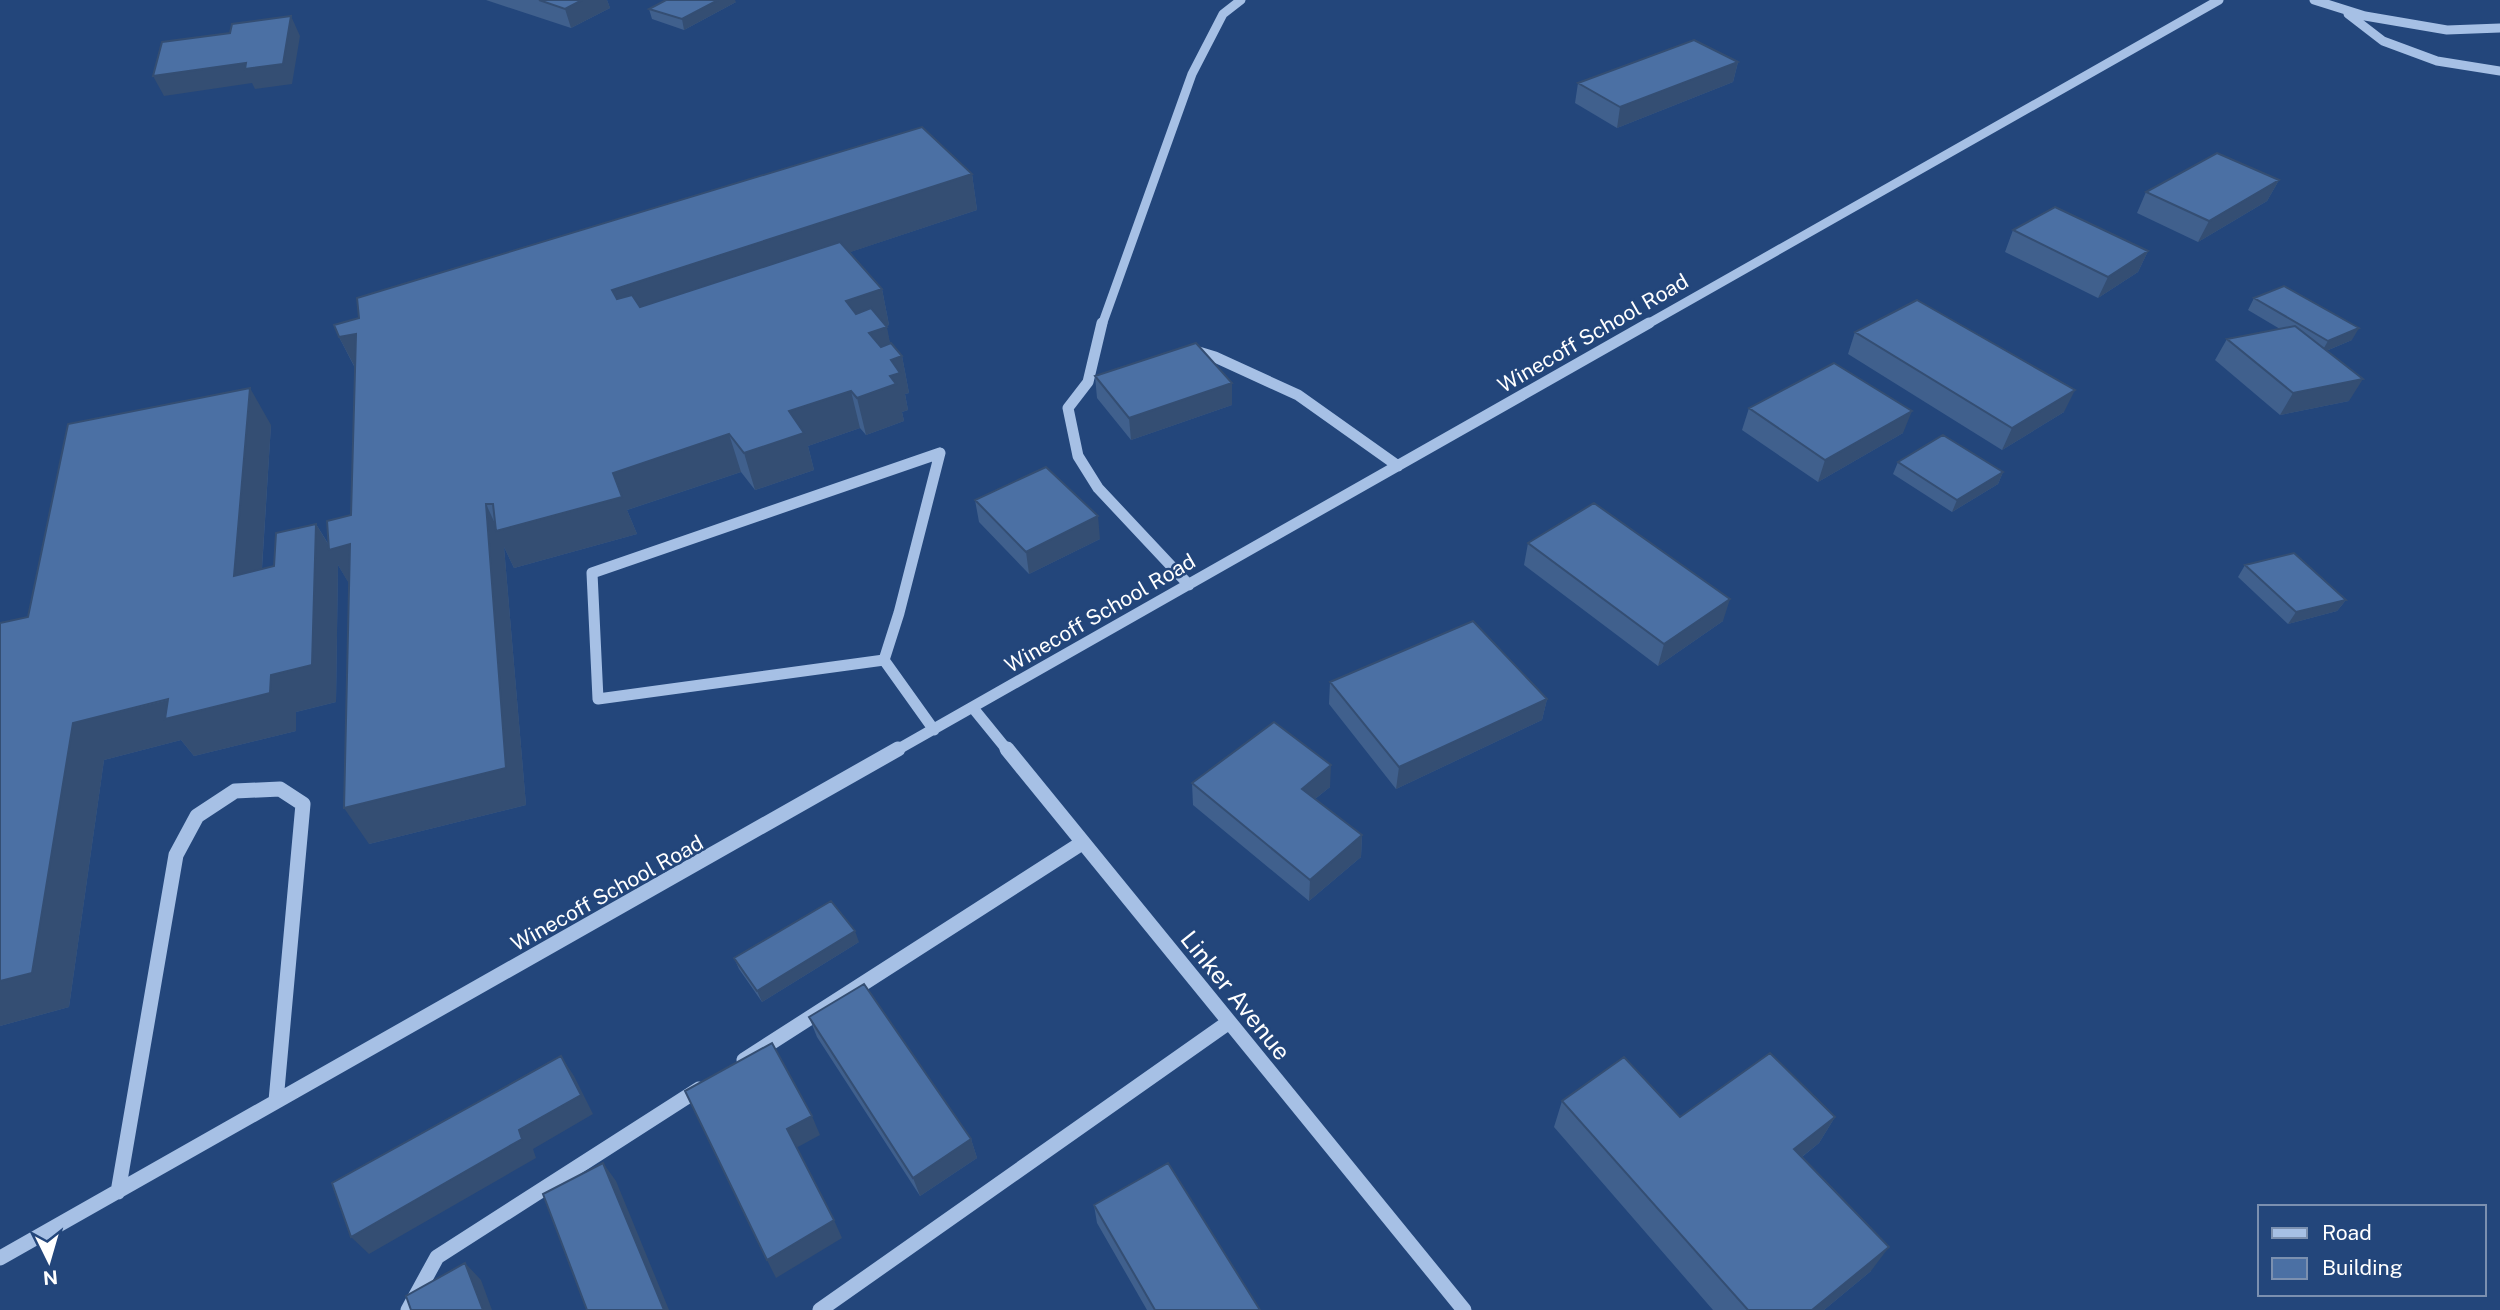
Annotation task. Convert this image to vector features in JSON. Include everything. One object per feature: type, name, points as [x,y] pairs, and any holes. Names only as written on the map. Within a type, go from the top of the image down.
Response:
[{"type":"street","points":[[1189,584],[1098,488],[1078,456],[1068,408],[1088,382],[1103,321],[1192,74],[1223,15],[1241,0]]},
{"type":"street","name":"Winecoff School Road","points":[[0,1258],[2218,0]]},
{"type":"street","points":[[2314,0],[2365,16],[2447,30],[2500,28]]},
{"type":"street","points":[[2343,9],[2383,41],[2437,61],[2500,71]]},
{"type":"street","points":[[1178,352],[1189,349],[1215,357],[1297,395],[1398,466]]},
{"type":"street","points":[[1088,382],[1100,378]]},
{"type":"street","points":[[940,453],[899,613],[884,660],[598,699],[592,573],[940,453]]},
{"type":"street","points":[[884,660],[934,730]]},
{"type":"street","name":"Linker Avenue","points":[[972,708],[1464,1310]]},
{"type":"street","points":[[118,1192],[176,855],[197,816],[235,792],[280,789],[303,804],[276,1101]]},
{"type":"street","points":[[730,1069],[1082,843]]},
{"type":"street","points":[[408,1310],[437,1257],[707,1084]]},
{"type":"lane","points":[[820,1310],[1229,1022]]},
{"type":"building","points":[[539,0],[582,0],[565,9]]},
{"type":"building","points":[[666,0],[718,0],[682,19],[649,9]]},
{"type":"building","points":[[291,16],[283,64],[245,69],[246,63],[153,76],[162,42],[230,33],[232,24]]},
{"type":"building","points":[[1694,40],[1738,62],[1620,107],[1578,83]]},
{"type":"building","points":[[922,127],[972,174],[612,290],[617,299],[632,295],[640,307],[840,242],[882,289],[846,301],[856,314],[871,308],[887,327],[869,333],[881,347],[891,343],[902,356],[891,360],[900,373],[890,376],[896,384],[857,398],[851,391],[789,411],[804,433],[744,453],[729,434],[613,473],[622,497],[496,531],[493,504],[486,504],[506,768],[344,808],[350,544],[329,550],[327,521],[351,515],[356,334],[339,337],[334,325],[359,318],[357,298]]},
{"type":"building","points":[[2217,153],[2279,180],[2209,221],[2146,192]]},
{"type":"building","points":[[2055,207],[2148,251],[2108,277],[2013,230]]},
{"type":"building","points":[[2284,286],[2359,328],[2328,341],[2254,298]]},
{"type":"building","points":[[1917,300],[2075,390],[2012,428],[1855,332]]},
{"type":"building","points":[[2295,326],[2363,379],[2293,393],[2227,339]]},
{"type":"building","points":[[1196,343],[1232,383],[1129,418],[1095,376]]},
{"type":"building","points":[[1834,363],[1912,411],[1825,460],[1749,408]]},
{"type":"building","points":[[250,388],[234,576],[274,566],[276,533],[316,524],[312,665],[271,675],[270,693],[165,719],[168,699],[73,723],[32,973],[0,981],[0,623],[28,617],[68,424]]},
{"type":"building","points":[[1943,435],[2003,472],[1957,500],[1898,462]]},
{"type":"building","points":[[1046,467],[1098,516],[1026,552],[975,500]]},
{"type":"building","points":[[1594,503],[1730,599],[1664,644],[1528,543]]},
{"type":"building","points":[[2294,553],[2346,600],[2296,612],[2245,565]]},
{"type":"building","points":[[1473,621],[1547,699],[1399,767],[1330,682]]},
{"type":"building","points":[[1274,722],[1331,765],[1302,789],[1362,835],[1310,880],[1192,783]]},
{"type":"building","points":[[831,901],[855,931],[757,991],[734,958]]},
{"type":"building","points":[[864,984],[971,1139],[913,1178],[809,1017]]},
{"type":"building","points":[[772,1043],[812,1116],[787,1129],[834,1220],[767,1260],[685,1091]]},
{"type":"building","points":[[1770,1053],[1835,1117],[1794,1149],[1889,1247],[1812,1310],[1748,1310],[1562,1101],[1624,1057],[1680,1117]]},
{"type":"building","points":[[561,1056],[581,1095],[519,1130],[522,1139],[351,1237],[332,1183]]},
{"type":"building","points":[[603,1163],[664,1310],[587,1310],[543,1194]]},
{"type":"building","points":[[1168,1163],[1260,1310],[1155,1310],[1094,1205]]},
{"type":"building","points":[[465,1263],[483,1310],[411,1310],[406,1296]]}]
